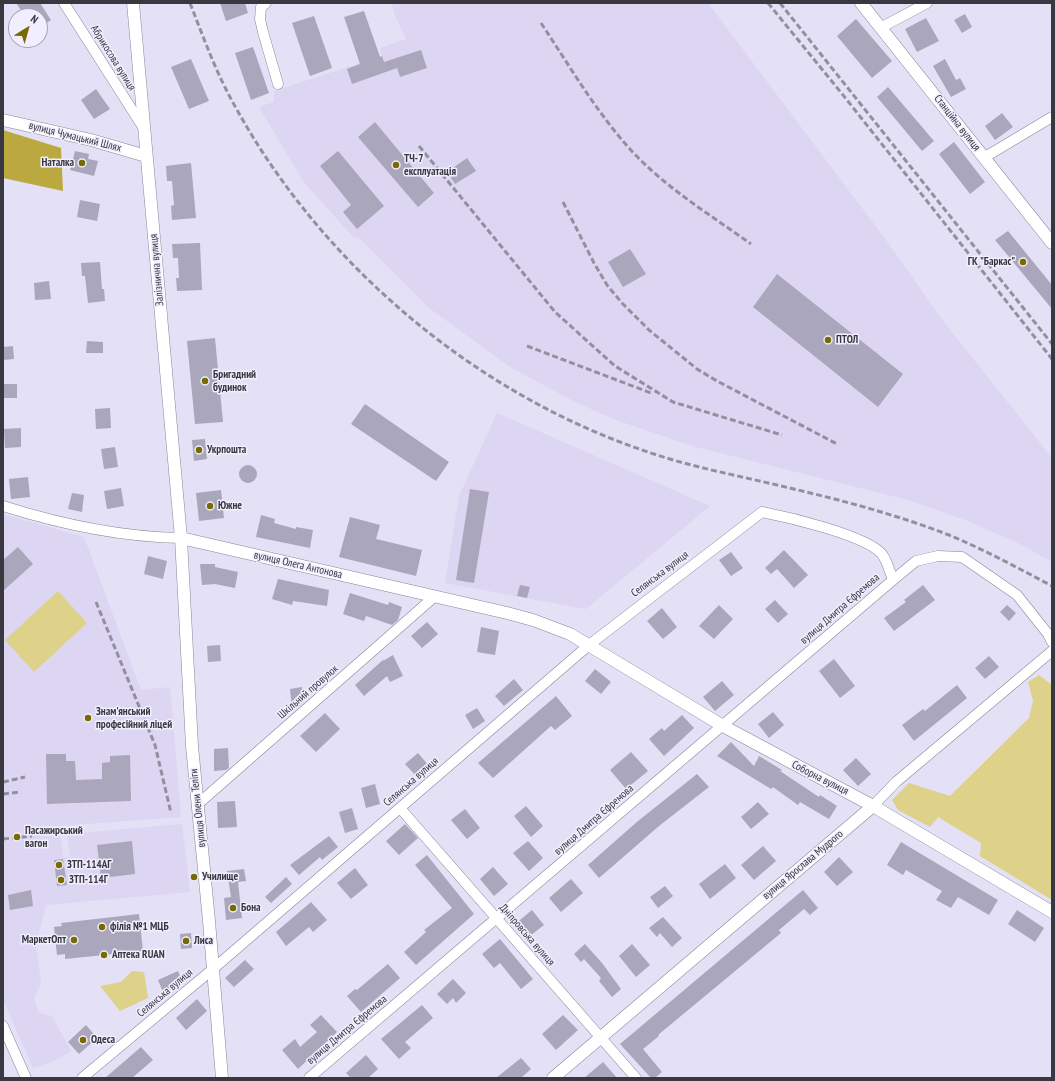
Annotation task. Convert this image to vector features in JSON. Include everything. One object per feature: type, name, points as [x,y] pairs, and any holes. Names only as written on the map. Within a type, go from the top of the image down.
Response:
[{"type":"street","name":"Абрикосова вулиця","points":[[64,3],[142,126]]},
{"type":"street","name":"Залізнична вулиця","points":[[133,3],[142,126],[181,538]]},
{"type":"street","points":[[266,3],[261,7],[260,19],[278,84]]},
{"type":"street","name":"Станційна вулиця","points":[[861,3],[882,27],[1052,243]]},
{"type":"street","points":[[882,27],[927,3]]},
{"type":"street","points":[[985,157],[1052,117]]},
{"type":"street","name":"вулиця Чумацький Шлях","points":[[3,120],[91,140],[146,156]]},
{"type":"street","name":"вулиця Олега Антонова","points":[[3,506],[49,520],[90,528],[161,538],[181,538],[533,620],[564,632],[588,644]]},
{"type":"street","name":"Селянська вулиця","points":[[82,1078],[213,969],[588,644],[762,512],[790,517],[859,539],[882,554],[893,580]]},
{"type":"street","name":"вулиця Олени Теліги","points":[[181,538],[192,746],[222,1078]]},
{"type":"street","name":"вулиця Дмитра Єфремова","points":[[309,1078],[916,561],[938,556],[962,557],[1017,595],[1048,634],[1052,642]]},
{"type":"street","name":"Шкільний провулок","points":[[198,804],[434,597]]},
{"type":"street","name":"Соборна вулиця","points":[[588,644],[723,726],[873,806],[1052,912]]},
{"type":"street","name":"вулиця Ярослава Мудрого","points":[[553,1078],[873,806],[896,782],[1052,651]]},
{"type":"street","name":"Дніпровська вулиця","points":[[400,808],[636,1078]]},
{"type":"street","points":[[3,1026],[26,1078]]},
{"type":"shaded area","points":[[392,3],[708,3],[886,240],[943,321],[1052,458],[1052,562],[1020,544],[968,521],[908,500],[692,446],[616,420],[577,403],[510,367],[429,308],[359,238],[353,237],[303,181],[259,107],[274,102],[274,91],[382,56],[380,48],[406,39],[394,13]]},
{"type":"shaded area","points":[[3,130],[61,148],[63,191],[3,178]]},
{"type":"shaded area","points":[[497,413],[710,506],[586,609],[445,583],[459,496]]},
{"type":"shaded area","name":"Знам'янський професійний ліцей","points":[[3,514],[84,537],[141,690],[170,687],[181,817],[59,826],[63,857],[70,857],[67,834],[182,824],[190,892],[46,905],[36,944],[41,983],[34,999],[39,1013],[52,1016],[71,1051],[54,1061],[33,1068],[3,1000]]},
{"type":"shaded area","points":[[58,591],[87,623],[34,672],[5,640]]},
{"type":"shaded area","points":[[1039,675],[1052,685],[1052,900],[980,856],[981,843],[938,817],[930,827],[898,810],[892,800],[909,783],[950,796],[1029,718],[1033,701],[1028,682]]},
{"type":"shaded area","points":[[132,971],[144,972],[148,998],[120,1011],[100,986],[121,982]]},
{"type":"building","points":[[16,3],[40,3],[43,8],[19,8]]},
{"type":"building","points":[[220,3],[245,3],[248,13],[226,21]]},
{"type":"building","points":[[364,11],[380,57],[382,56],[384,62],[421,50],[427,68],[400,77],[397,68],[352,84],[347,69],[360,64],[344,17]]},
{"type":"building","points":[[965,14],[972,27],[962,33],[954,20]]},
{"type":"building","points":[[48,15],[51,20],[48,22]]},
{"type":"building","points":[[314,16],[332,68],[310,76],[292,23]]},
{"type":"building","points":[[926,18],[939,41],[917,52],[905,29]]},
{"type":"building","points":[[856,19],[892,61],[872,78],[837,36]]},
{"type":"building","points":[[253,47],[269,93],[251,100],[235,53]]},
{"type":"building","points":[[191,59],[209,101],[189,109],[171,67]]},
{"type":"building","points":[[945,59],[956,80],[960,78],[966,89],[951,97],[933,66]]},
{"type":"building","points":[[888,87],[934,141],[922,151],[877,97]]},
{"type":"building","points":[[96,89],[110,109],[94,119],[81,100]]},
{"type":"building","points":[[1002,113],[1013,127],[995,140],[985,126]]},
{"type":"building","name":"ТЧ-7 експлуатація","points":[[375,122],[434,193],[418,207],[358,137]]},
{"type":"building","points":[[954,142],[985,182],[970,194],[939,154]]},
{"type":"building","points":[[75,151],[89,154],[88,159],[98,161],[94,176],[70,170]]},
{"type":"building","points":[[338,151],[384,206],[357,229],[343,212],[351,205],[320,166]]},
{"type":"building","points":[[467,158],[476,171],[455,184],[447,172]]},
{"type":"building","points":[[191,163],[196,218],[172,220],[171,206],[174,205],[172,181],[167,181],[166,166]]},
{"type":"building","points":[[80,200],[100,204],[97,221],[77,217]]},
{"type":"building","name":"ГК \"Баркас\"","points":[[1008,231],[1052,285],[1052,309],[995,240]]},
{"type":"building","points":[[200,243],[202,290],[177,291],[176,278],[179,278],[178,258],[173,258],[172,244]]},
{"type":"building","points":[[630,249],[646,274],[623,287],[608,262]]},
{"type":"building","points":[[100,262],[102,289],[104,289],[105,301],[88,303],[85,276],[82,276],[81,263]]},
{"type":"building","name":"ПТОЛ","points":[[777,274],[903,374],[878,407],[753,307]]},
{"type":"building","points":[[49,281],[51,299],[35,300],[34,283]]},
{"type":"building","name":"Бригадний будинок","points":[[215,338],[223,422],[195,424],[187,341]]},
{"type":"building","points":[[87,341],[103,342],[103,353],[86,353]]},
{"type":"building","points":[[13,346],[14,359],[3,360],[3,347]]},
{"type":"building","points":[[3,384],[17,384],[17,398],[3,398]]},
{"type":"building","points":[[365,404],[449,462],[436,481],[351,424]]},
{"type":"building","points":[[110,408],[111,428],[96,429],[95,409]]},
{"type":"building","points":[[21,428],[21,447],[5,448],[4,429]]},
{"type":"building","name":"Укрпошта","points":[[205,439],[207,459],[194,461],[192,440]]},
{"type":"building","points":[[115,447],[118,467],[104,469],[101,449]]},
{"type":"building","points":[[244,465],[252,465],[257,470],[255,481],[252,483],[244,483],[239,478],[239,470]]},
{"type":"building","points":[[28,477],[30,497],[11,499],[9,479]]},
{"type":"building","points":[[121,488],[124,506],[107,509],[104,491]]},
{"type":"building","points":[[470,489],[489,492],[474,583],[456,580]]},
{"type":"building","name":"Южне","points":[[221,490],[224,518],[199,521],[196,493]]},
{"type":"building","points":[[72,493],[84,495],[82,512],[68,509]]},
{"type":"building","points":[[261,515],[275,519],[274,523],[296,529],[296,527],[313,530],[310,548],[256,537]]},
{"type":"building","points":[[350,517],[380,525],[376,539],[422,550],[416,576],[339,557]]},
{"type":"building","points":[[18,547],[33,564],[3,591],[3,560]]},
{"type":"building","points":[[784,550],[808,575],[794,588],[777,569],[771,574],[765,568]]},
{"type":"building","points":[[731,552],[743,568],[731,576],[719,560]]},
{"type":"building","points":[[148,556],[167,561],[163,579],[144,574]]},
{"type":"building","points":[[200,564],[215,564],[215,567],[238,572],[235,588],[215,584],[202,585]]},
{"type":"building","points":[[278,579],[329,590],[327,606],[293,601],[292,605],[272,599]]},
{"type":"building","points":[[520,585],[530,587],[527,598],[517,596]]},
{"type":"building","points":[[923,585],[935,600],[894,631],[884,618],[906,602],[904,600]]},
{"type":"building","points":[[350,593],[388,605],[389,602],[402,607],[398,620],[392,625],[366,616],[364,621],[343,614]]},
{"type":"building","points":[[775,600],[788,614],[778,623],[765,609]]},
{"type":"building","points":[[719,605],[733,619],[714,639],[699,626]]},
{"type":"building","points":[[1007,605],[1016,613],[1009,621],[1000,612]]},
{"type":"building","points":[[662,608],[677,627],[663,639],[647,621]]},
{"type":"building","points":[[427,622],[438,634],[422,648],[411,636]]},
{"type":"building","points":[[481,627],[499,631],[495,655],[477,652]]},
{"type":"building","points":[[220,645],[221,661],[208,662],[207,646]]},
{"type":"building","points":[[393,655],[403,676],[390,682],[387,676],[364,696],[355,685],[384,659],[383,661]]},
{"type":"building","points":[[989,656],[999,667],[985,679],[975,668]]},
{"type":"building","points":[[834,659],[855,686],[840,698],[819,671]]},
{"type":"building","points":[[595,669],[611,682],[601,694],[585,681]]},
{"type":"building","points":[[514,679],[523,690],[504,706],[495,696]]},
{"type":"building","points":[[722,681],[734,695],[715,711],[703,697]]},
{"type":"building","points":[[957,685],[967,698],[914,741],[902,725],[923,709],[925,711]]},
{"type":"building","points":[[302,687],[304,702],[297,708],[292,709],[290,689]]},
{"type":"building","points":[[556,696],[572,716],[555,730],[551,726],[493,778],[478,763]]},
{"type":"building","points":[[477,708],[485,721],[473,729],[465,715]]},
{"type":"building","points":[[773,712],[784,725],[769,738],[758,724]]},
{"type":"building","points":[[325,713],[340,729],[316,752],[300,736]]},
{"type":"building","points":[[682,715],[694,728],[664,756],[649,739],[662,728],[664,731]]},
{"type":"building","points":[[731,742],[754,766],[759,756],[782,770],[780,771],[819,797],[820,795],[837,806],[829,819],[800,802],[798,805],[773,787],[771,789],[717,756]]},
{"type":"building","points":[[228,748],[229,768],[226,770],[214,771],[214,749]]},
{"type":"building","points":[[631,752],[648,771],[626,789],[610,770]]},
{"type":"building","points":[[418,753],[429,766],[417,777],[405,764]]},
{"type":"building","points":[[46,754],[66,754],[66,761],[75,761],[76,780],[102,779],[102,763],[110,762],[110,756],[130,755],[131,801],[47,804]]},
{"type":"building","points":[[856,758],[871,774],[858,786],[843,770]]},
{"type":"building","points":[[697,774],[709,787],[659,826],[599,878],[588,865],[638,821]]},
{"type":"building","points":[[375,784],[380,804],[366,808],[361,788]]},
{"type":"building","points":[[235,801],[237,827],[218,828],[217,802]]},
{"type":"building","points":[[758,802],[769,814],[751,829],[741,817]]},
{"type":"building","points":[[526,806],[543,826],[531,837],[514,816]]},
{"type":"building","points":[[352,808],[358,829],[345,833],[339,812]]},
{"type":"building","points":[[465,809],[480,828],[467,839],[451,820]]},
{"type":"building","points":[[405,824],[418,838],[399,855],[386,841]]},
{"type":"building","points":[[329,836],[338,847],[322,860],[320,857],[299,875],[290,865]]},
{"type":"building","points":[[132,841],[135,874],[101,878],[97,845]]},
{"type":"building","points":[[528,841],[543,858],[529,871],[513,853]]},
{"type":"building","points":[[901,842],[998,900],[989,915],[958,897],[951,908],[936,900],[942,891],[906,870],[903,875],[887,865]]},
{"type":"building","points":[[763,846],[776,861],[754,880],[741,865]]},
{"type":"building","points":[[427,855],[474,914],[416,965],[404,952],[426,932],[424,930],[452,908],[415,865]]},
{"type":"building","points":[[839,857],[853,872],[837,886],[824,872]]},
{"type":"building","points":[[63,859],[67,885],[57,886],[54,860]]},
{"type":"building","points":[[725,864],[736,878],[710,899],[699,884]]},
{"type":"building","points":[[493,867],[508,884],[494,896],[480,879]]},
{"type":"building","points":[[355,868],[368,885],[351,899],[337,883]]},
{"type":"building","points":[[244,869],[246,881],[238,882],[242,918],[226,920],[224,898],[231,897],[227,871]]},
{"type":"building","points":[[286,877],[292,884],[271,903],[265,897]]},
{"type":"building","points":[[571,879],[583,893],[561,912],[549,898]]},
{"type":"building","points":[[665,886],[673,896],[658,908],[650,897]]},
{"type":"building","points":[[31,890],[33,906],[10,910],[8,895]]},
{"type":"building","points":[[803,890],[818,908],[810,915],[804,909],[779,930],[781,933],[643,1049],[662,1072],[655,1078],[651,1078],[620,1044]]},
{"type":"building","points":[[311,902],[327,920],[313,932],[309,927],[286,946],[276,932]]},
{"type":"building","points":[[532,910],[544,925],[526,939],[514,925]]},
{"type":"building","points":[[1017,910],[1044,928],[1035,942],[1008,924]]},
{"type":"building","points":[[139,914],[143,951],[65,959],[65,954],[57,955],[54,927],[62,926],[61,923]]},
{"type":"building","points":[[663,917],[682,938],[672,947],[660,933],[657,937],[649,928]]},
{"type":"building","name":"Лиса","points":[[191,933],[192,948],[181,949],[180,934]]},
{"type":"building","points":[[500,939],[533,979],[521,989],[500,963],[494,968],[482,954]]},
{"type":"building","points":[[585,944],[602,963],[621,989],[612,997],[599,981],[601,978],[584,959],[581,962],[574,954]]},
{"type":"building","points":[[632,944],[650,965],[636,977],[619,956]]},
{"type":"building","points":[[245,960],[254,969],[234,987],[225,978]]},
{"type":"building","points":[[388,964],[400,978],[361,1012],[347,996],[355,989],[357,990]]},
{"type":"building","points":[[178,971],[183,983],[163,992],[158,980]]},
{"type":"building","points":[[453,979],[466,993],[456,1003],[453,998],[447,1004],[437,994]]},
{"type":"building","points":[[197,999],[207,1011],[186,1030],[176,1018]]},
{"type":"building","points":[[422,1005],[433,1018],[405,1042],[411,1048],[399,1059],[381,1039]]},
{"type":"building","points":[[321,1015],[337,1032],[298,1069],[282,1050],[295,1039],[300,1047],[317,1032],[310,1025]]},
{"type":"building","points":[[563,1015],[578,1030],[556,1050],[542,1034]]},
{"type":"building","name":"Одеса","points":[[86,1025],[97,1038],[79,1054],[68,1042]]},
{"type":"building","points":[[141,1047],[153,1060],[132,1078],[105,1078]]},
{"type":"building","points":[[366,1055],[378,1069],[368,1078],[351,1078],[346,1073]]},
{"type":"building","points":[[521,1058],[531,1069],[521,1078],[496,1078]]},
{"type":"building","points":[[603,1062],[617,1078],[584,1078]]},
{"type":"railway","points":[[190,3],[217,70],[236,108],[272,166],[313,220],[360,271],[410,318],[465,360],[524,396],[585,427],[648,452],[697,466],[845,502],[908,520],[949,535],[1001,559],[1052,586]]},
{"type":"railway","points":[[768,3],[843,95],[1052,359]]},
{"type":"railway","points":[[780,3],[1052,344]]},
{"type":"railway","points":[[541,23],[594,103],[629,148],[642,162],[671,187],[751,244]]},
{"type":"railway","points":[[419,146],[555,312],[615,366],[673,402],[782,435]]},
{"type":"railway","points":[[563,202],[607,285],[622,303],[649,330],[697,369],[837,444]]},
{"type":"railway","points":[[527,346],[651,393]]},
{"type":"railway","points":[[96,602],[155,745],[171,813]]},
{"type":"railway","points":[[3,782],[25,777]]},
{"type":"railway","points":[[3,794],[21,792]]},
{"type":"railway","points":[[3,839],[32,836]]},
{"type":"place","name":"Наталка","points":[[82,163]]},
{"type":"place","name":"ТЧ-7 експлуатація","points":[[396,165]]},
{"type":"place","name":"ГК \"Баркас\"","points":[[1023,262]]},
{"type":"place","name":"ПТОЛ","points":[[828,340]]},
{"type":"place","name":"Бригадний будинок","points":[[205,381]]},
{"type":"place","name":"Укрпошта","points":[[199,450]]},
{"type":"place","name":"Южне","points":[[210,506]]},
{"type":"place","name":"Знам'янський професійний ліцей","points":[[88,718]]},
{"type":"place","name":"Пасажирський вагон","points":[[17,837]]},
{"type":"place","name":"ЗТП-114АГ","points":[[59,865]]},
{"type":"place","name":"Училище","points":[[194,877]]},
{"type":"place","name":"ЗТП-114Г","points":[[61,880]]},
{"type":"place","name":"Бона","points":[[233,908]]},
{"type":"place","name":"філія №1 МЦБ","points":[[102,927]]},
{"type":"place","name":"МаркетОпт","points":[[74,940]]},
{"type":"place","name":"Лиса","points":[[186,941]]},
{"type":"place","name":"Аптека RUAN","points":[[104,955]]},
{"type":"place","name":"Одеса","points":[[83,1040]]}]
